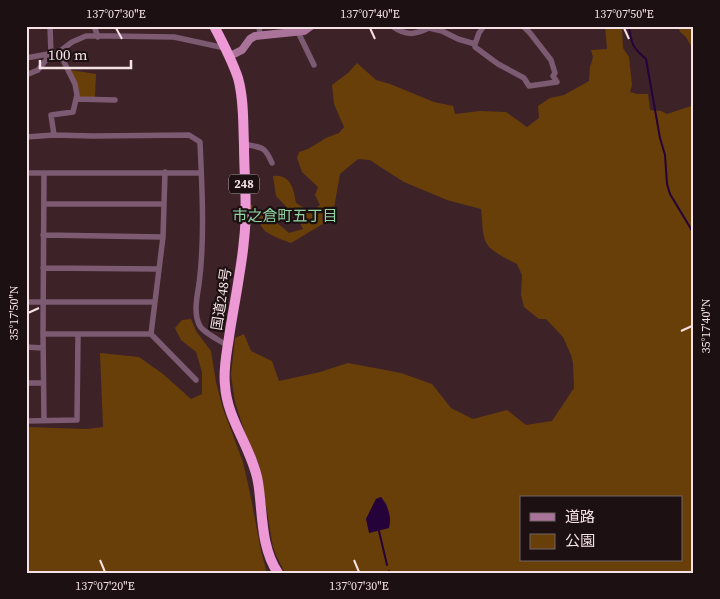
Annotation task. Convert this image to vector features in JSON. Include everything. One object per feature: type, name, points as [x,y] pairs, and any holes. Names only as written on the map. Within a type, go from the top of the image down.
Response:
[{"type":"highway","name":"国道248号","points":[[214,26],[238,80],[244,144],[244,239],[228,346],[225,386],[227,400],[251,458],[257,480],[266,548],[278,573]]},
{"type":"main road","points":[[227,52],[242,50],[260,30],[298,32],[304,31],[311,26]]},
{"type":"street","points":[[26,75],[38,70],[51,54],[50,26]]},
{"type":"street","points":[[94,26],[98,36]]},
{"type":"street","points":[[392,26],[405,34],[418,34],[429,28],[475,44]]},
{"type":"street","points":[[484,26],[479,33],[475,47],[498,64],[524,78],[529,86],[557,82],[553,76],[555,73],[551,60],[523,26]]},
{"type":"street","points":[[298,32],[314,65]]},
{"type":"street","points":[[26,58],[59,52],[72,42],[86,36],[174,37],[227,52]]},
{"type":"street","points":[[54,135],[51,115],[73,112],[77,95],[75,84],[59,52]]},
{"type":"street","points":[[76,99],[115,100]]},
{"type":"street","points":[[26,137],[54,135],[189,135],[200,142],[202,261],[196,317],[200,328],[228,346]]},
{"type":"street","points":[[244,144],[266,150],[272,163]]},
{"type":"street","points":[[151,334],[163,237],[165,172]]},
{"type":"street","points":[[26,173],[201,173]]},
{"type":"street","points":[[44,173],[44,420]]},
{"type":"street","points":[[44,204],[163,204]]},
{"type":"street","points":[[43,235],[163,237]]},
{"type":"street","points":[[43,268],[159,269]]},
{"type":"street","points":[[26,302],[154,302]]},
{"type":"street","points":[[43,334],[151,334],[196,380]]},
{"type":"street","points":[[26,420],[77,420],[78,335]]},
{"type":"street","points":[[26,347],[43,348]]},
{"type":"street","points":[[26,382],[43,383]]},
{"type":"green space","points":[[605,26],[622,26],[623,48],[629,57],[632,85],[630,92],[648,94],[650,110],[661,111],[667,114],[694,105],[694,573],[285,573],[273,547],[259,464],[245,433],[235,402],[231,375],[235,338],[244,334],[251,351],[272,361],[279,381],[320,372],[348,363],[401,373],[432,384],[451,408],[473,419],[507,410],[526,425],[552,421],[574,388],[573,363],[563,337],[546,319],[539,319],[524,307],[521,295],[522,275],[517,264],[497,253],[487,244],[483,232],[481,209],[447,200],[404,182],[370,160],[358,159],[340,174],[334,208],[326,222],[291,243],[265,231],[258,220],[249,214],[249,203],[289,233],[303,229],[298,219],[276,196],[273,176],[279,176],[288,180],[293,188],[296,203],[311,212],[320,205],[315,195],[318,187],[302,172],[297,158],[299,152],[339,133],[344,127],[334,104],[332,85],[348,73],[357,63],[376,80],[434,102],[453,106],[455,114],[480,111],[506,112],[527,127],[539,118],[538,106],[550,98],[564,95],[589,81],[593,57],[591,50],[607,49]],"holes":[[[381,497],[387,505],[390,522],[366,519],[376,499]]]},
{"type":"green space","points":[[678,26],[691,27],[694,31],[694,49],[680,32]]},
{"type":"green space","points":[[70,70],[96,74],[95,97],[79,98]]},
{"type":"green space","points":[[26,305],[29,305],[29,347],[26,347]]},
{"type":"green space","points":[[191,319],[196,331],[211,351],[223,409],[243,462],[267,573],[26,573],[26,427],[87,429],[103,427],[100,353],[139,357],[163,374],[191,399],[202,394],[202,372],[196,352],[181,340],[175,328],[182,320]]},
{"type":"shaded area","points":[[381,497],[389,512],[389,528],[369,533],[366,519],[376,499]]},
{"type":"waterway","points":[[629,26],[633,45],[646,59],[660,138],[665,155],[667,184],[670,194],[694,234]]},
{"type":"waterway","points":[[379,531],[387,565]]},
{"type":"district","name":"市之倉町五丁目","points":[[285,215]]}]
